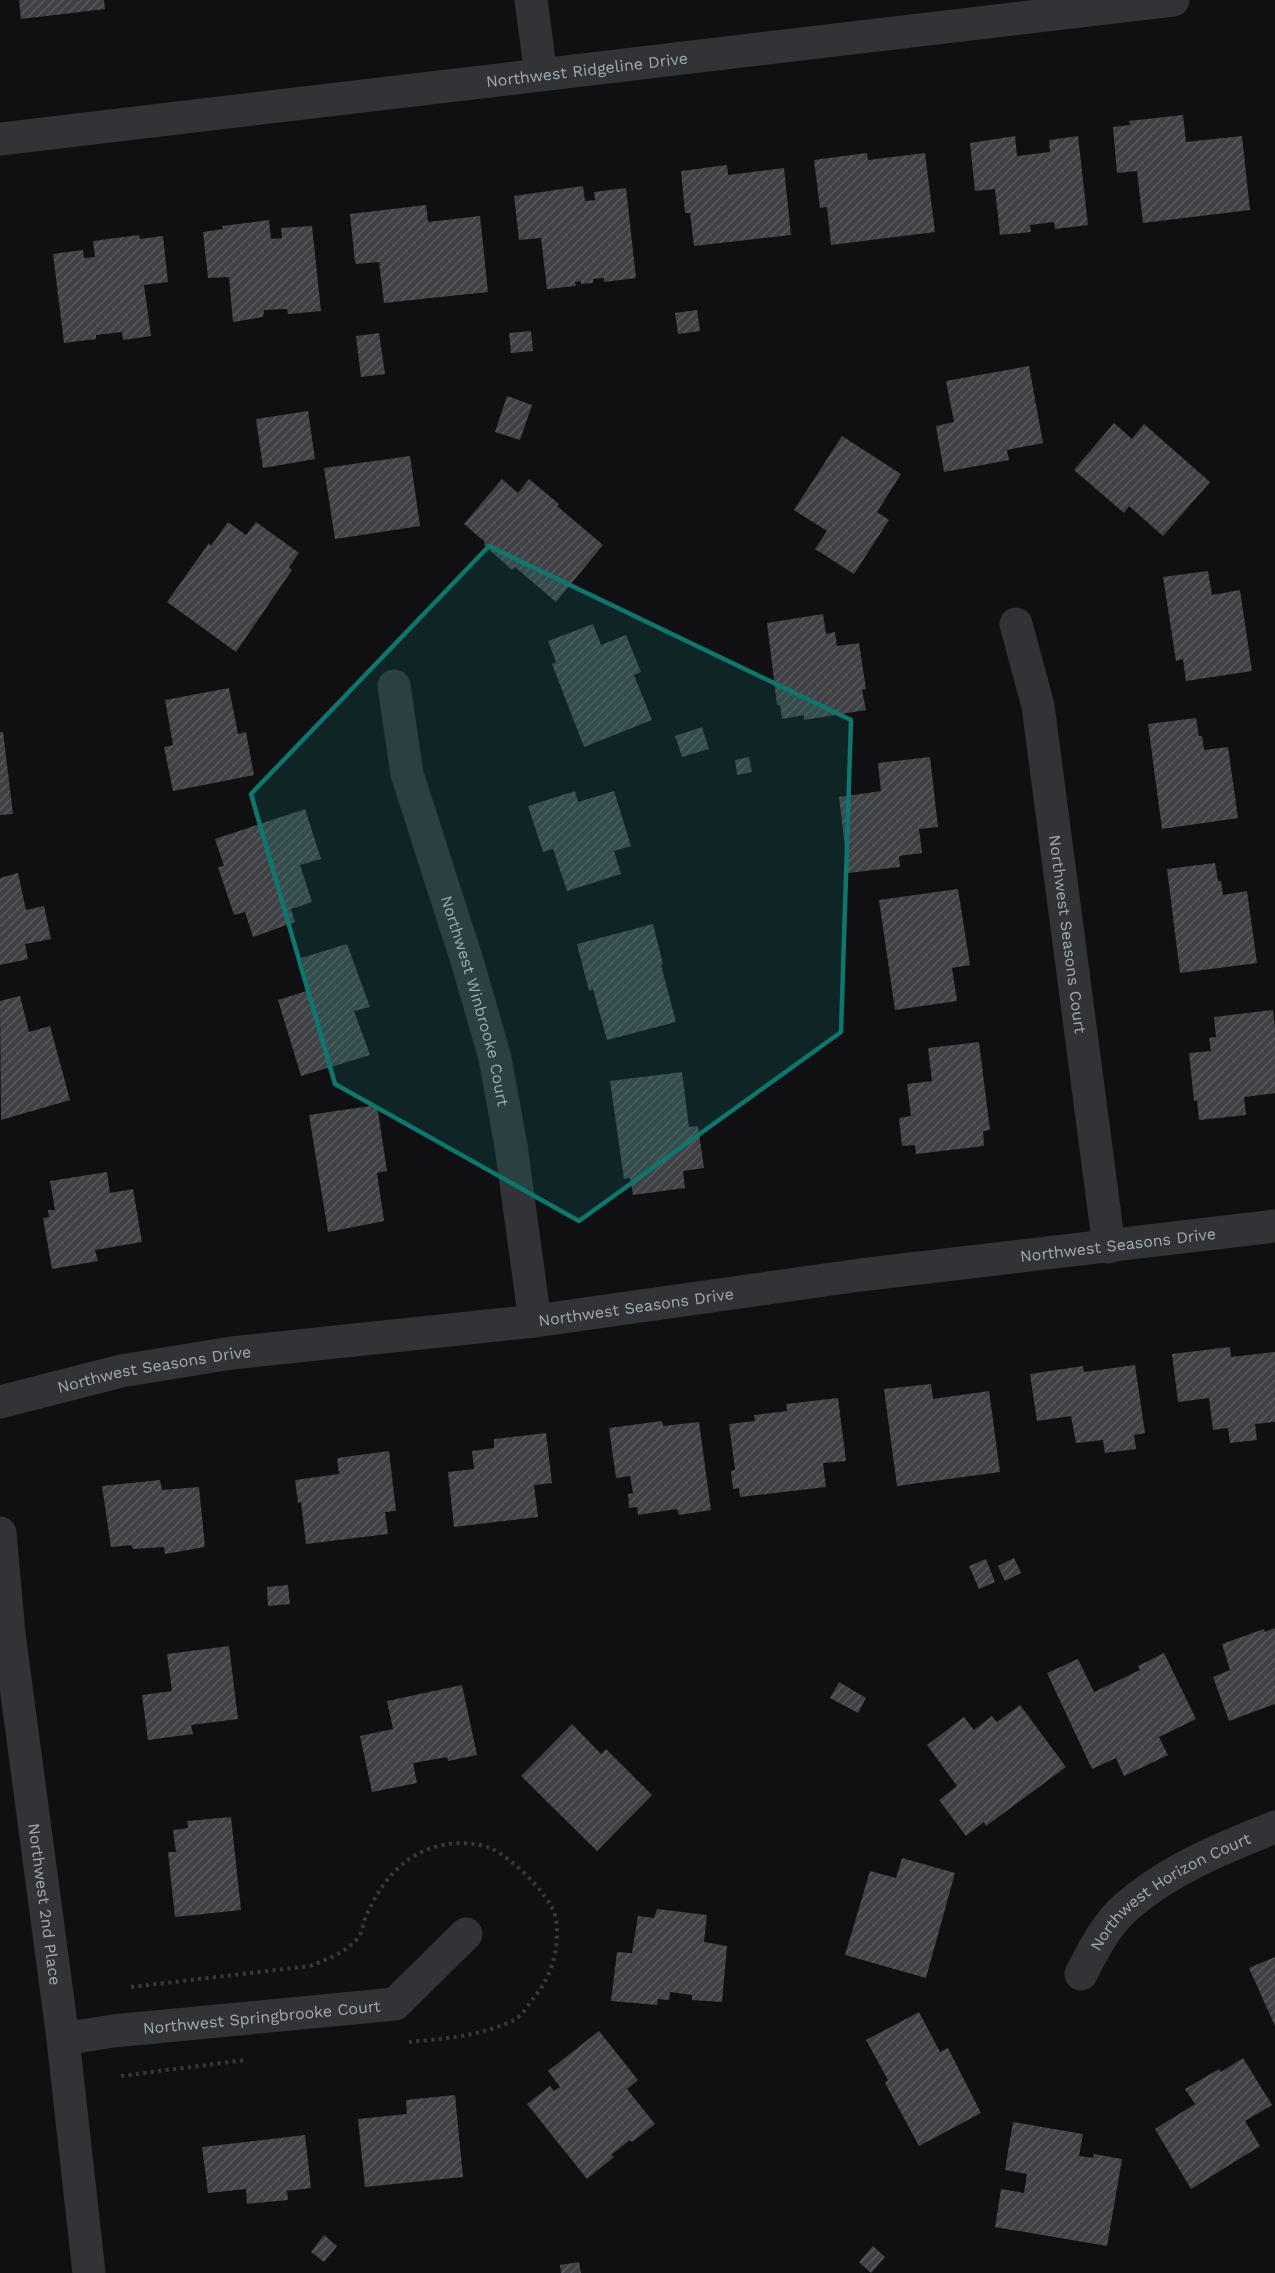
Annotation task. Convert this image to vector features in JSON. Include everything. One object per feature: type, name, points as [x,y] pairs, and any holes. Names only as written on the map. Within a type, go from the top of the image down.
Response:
[{"type":"street","points":[[531,0],[542,75]]},
{"type":"street","name":"Northwest Ridgeline Drive","points":[[0,139],[1173,0]]},
{"type":"street","name":"Northwest Seasons Court","points":[[1016,624],[1038,706],[1109,1247]]},
{"type":"street","name":"Northwest Winbrooke Court","points":[[394,686],[407,774],[468,964],[495,1058],[511,1146],[535,1321]]},
{"type":"street","name":"Northwest Seasons Drive","points":[[0,1402],[121,1371],[232,1353],[535,1321],[860,1275],[1275,1226]]},
{"type":"street","name":"Northwest 2nd Place","points":[[0,1533],[9,1634],[63,2039],[89,2273]]},
{"type":"street","name":"Northwest Horizon Court","points":[[1081,1974],[1099,1940],[1124,1910],[1161,1880],[1214,1852],[1275,1827]]},
{"type":"street","name":"Northwest Springbrooke Court","points":[[63,2039],[113,2031],[395,2004],[466,1934]]},
{"type":"highlighted area","points":[[489,546],[851,720],[841,1032],[579,1221],[335,1084],[251,794]]},
{"type":"building","points":[[19,0],[104,0],[105,9],[21,19]]},
{"type":"building","points":[[1183,115],[1186,142],[1242,136],[1250,210],[1143,223],[1137,171],[1117,173],[1113,127],[1130,125],[1129,121]]},
{"type":"building","points":[[1015,136],[1017,156],[1050,152],[1049,140],[1078,136],[1088,225],[1055,229],[1054,222],[1030,225],[1031,232],[1000,235],[995,189],[975,191],[970,143]]},
{"type":"building","points":[[867,153],[868,160],[925,153],[935,232],[831,245],[827,207],[820,208],[814,160]]},
{"type":"building","points":[[727,165],[728,175],[784,168],[791,235],[694,246],[690,213],[685,213],[681,171]]},
{"type":"building","points":[[583,186],[585,201],[595,200],[594,192],[626,188],[636,278],[604,282],[604,278],[593,279],[593,283],[581,284],[581,281],[575,282],[576,286],[547,289],[541,238],[519,240],[514,196]]},
{"type":"building","points":[[426,205],[428,222],[480,216],[488,292],[384,303],[379,262],[356,264],[350,214]]},
{"type":"building","points":[[269,220],[271,239],[282,238],[281,228],[312,226],[321,311],[288,314],[287,309],[264,310],[263,317],[233,322],[229,277],[208,278],[203,232],[223,229],[222,226]]},
{"type":"building","points":[[139,235],[140,239],[163,236],[168,282],[144,285],[151,336],[123,340],[122,332],[96,335],[96,339],[64,343],[53,254],[83,250],[84,258],[95,257],[93,241]]},
{"type":"building","points":[[697,310],[700,331],[678,334],[675,313]]},
{"type":"building","points":[[531,331],[533,351],[511,353],[509,333]]},
{"type":"building","points":[[379,333],[385,374],[361,377],[356,336]]},
{"type":"building","points":[[1029,366],[1043,443],[1007,450],[1009,460],[944,472],[936,426],[954,422],[946,381]]},
{"type":"building","points":[[507,396],[532,405],[520,440],[495,432]]},
{"type":"building","points":[[308,411],[315,459],[263,468],[256,419]]},
{"type":"building","points":[[1114,423],[1132,439],[1144,424],[1210,482],[1163,536],[1129,506],[1124,513],[1074,470]]},
{"type":"building","points":[[842,436],[901,474],[877,512],[889,520],[854,574],[815,549],[827,531],[794,510]]},
{"type":"building","points":[[410,456],[420,526],[335,539],[324,468]]},
{"type":"building","points":[[502,479],[518,493],[529,479],[603,545],[556,602],[515,567],[512,570],[464,524]]},
{"type":"building","points":[[228,522],[246,535],[256,522],[299,553],[289,567],[292,570],[236,652],[167,602],[209,543],[211,546]]},
{"type":"building","points":[[1208,571],[1212,595],[1240,590],[1252,671],[1186,681],[1183,659],[1176,661],[1163,577]]},
{"type":"building","points":[[823,614],[826,634],[835,632],[837,646],[859,643],[866,689],[862,690],[866,710],[804,720],[804,715],[782,719],[780,705],[777,705],[767,623]]},
{"type":"building","points":[[593,624],[601,645],[626,635],[641,672],[634,675],[652,720],[584,747],[552,664],[556,662],[548,641]]},
{"type":"building","points":[[229,688],[238,734],[246,732],[254,775],[173,791],[164,747],[173,745],[165,700]]},
{"type":"building","points":[[1196,718],[1204,750],[1228,747],[1238,818],[1162,829],[1148,724]]},
{"type":"building","points":[[702,727],[709,749],[682,757],[675,736]]},
{"type":"building","points":[[0,732],[3,732],[13,814],[0,815]]},
{"type":"building","points":[[749,757],[752,772],[737,775],[735,760]]},
{"type":"building","points":[[930,757],[938,827],[919,829],[922,853],[899,856],[900,867],[848,873],[839,797],[881,791],[878,763]]},
{"type":"building","points":[[575,791],[578,802],[614,791],[631,846],[614,851],[621,874],[567,891],[553,849],[543,852],[528,806]]},
{"type":"building","points":[[305,809],[321,859],[300,865],[312,902],[291,909],[295,922],[253,937],[245,912],[234,915],[218,867],[224,866],[215,839]]},
{"type":"building","points":[[1215,863],[1223,895],[1247,891],[1257,963],[1180,973],[1167,869]]},
{"type":"building","points":[[18,873],[26,910],[44,906],[51,939],[25,944],[28,959],[0,965],[0,878]]},
{"type":"building","points":[[958,889],[970,965],[952,968],[957,1001],[895,1010],[879,900]]},
{"type":"building","points":[[653,924],[676,1022],[607,1040],[593,989],[589,991],[577,944]]},
{"type":"building","points":[[347,944],[370,1007],[354,1011],[370,1055],[301,1076],[278,1000],[310,990],[301,958]]},
{"type":"building","points":[[20,996],[29,1032],[50,1026],[70,1100],[1,1120],[0,1001]]},
{"type":"building","points":[[1273,1010],[1275,1093],[1244,1097],[1246,1115],[1199,1120],[1197,1100],[1194,1101],[1189,1053],[1211,1051],[1209,1038],[1216,1037],[1214,1017]]},
{"type":"building","points":[[979,1042],[990,1130],[983,1131],[984,1146],[916,1154],[915,1145],[902,1146],[899,1118],[911,1116],[907,1084],[932,1081],[928,1048]]},
{"type":"building","points":[[682,1072],[689,1127],[698,1126],[704,1168],[683,1171],[685,1188],[633,1195],[630,1178],[624,1179],[610,1081]]},
{"type":"building","points":[[377,1105],[387,1171],[377,1173],[384,1221],[328,1232],[309,1115]]},
{"type":"building","points":[[107,1172],[110,1193],[133,1189],[142,1242],[95,1250],[98,1261],[52,1269],[43,1218],[49,1217],[48,1210],[55,1210],[50,1181]]},
{"type":"building","points":[[1230,1347],[1231,1357],[1275,1352],[1275,1422],[1255,1424],[1257,1440],[1230,1443],[1228,1428],[1213,1430],[1209,1398],[1178,1402],[1172,1354]]},
{"type":"building","points":[[1135,1365],[1145,1433],[1134,1435],[1136,1449],[1105,1453],[1103,1440],[1076,1443],[1071,1416],[1037,1421],[1030,1374],[1083,1366],[1084,1372]]},
{"type":"building","points":[[931,1384],[933,1399],[989,1391],[1000,1472],[897,1486],[884,1389]]},
{"type":"building","points":[[838,1398],[846,1461],[823,1463],[826,1487],[740,1497],[739,1488],[733,1489],[731,1471],[735,1470],[729,1424],[755,1421],[754,1415],[787,1411],[786,1404]]},
{"type":"building","points":[[662,1421],[663,1426],[699,1422],[711,1510],[679,1515],[677,1509],[638,1515],[637,1507],[629,1508],[628,1494],[633,1493],[630,1476],[616,1478],[609,1428]]},
{"type":"building","points":[[546,1433],[552,1483],[534,1485],[538,1517],[454,1527],[448,1472],[474,1469],[472,1451],[494,1448],[494,1439]]},
{"type":"building","points":[[389,1451],[396,1511],[385,1512],[388,1534],[306,1544],[301,1502],[298,1503],[295,1480],[339,1474],[337,1458]]},
{"type":"building","points":[[160,1480],[162,1490],[199,1487],[205,1547],[165,1554],[164,1547],[133,1549],[131,1545],[111,1547],[102,1486]]},
{"type":"building","points":[[1014,1558],[1021,1573],[1005,1581],[998,1566]]},
{"type":"building","points":[[986,1559],[995,1582],[979,1589],[969,1566]]},
{"type":"building","points":[[288,1585],[290,1604],[268,1606],[267,1587]]},
{"type":"building","points":[[1275,1628],[1275,1704],[1229,1721],[1213,1677],[1230,1670],[1222,1644],[1264,1629],[1265,1632]]},
{"type":"building","points":[[229,1646],[238,1719],[191,1725],[193,1734],[148,1740],[142,1695],[172,1691],[167,1654]]},
{"type":"building","points":[[1164,1653],[1196,1719],[1159,1737],[1168,1755],[1124,1776],[1116,1758],[1092,1769],[1047,1673],[1078,1659],[1094,1692],[1140,1670],[1138,1666]]},
{"type":"building","points":[[839,1682],[866,1698],[858,1713],[830,1698]]},
{"type":"building","points":[[462,1685],[477,1755],[448,1761],[447,1757],[413,1763],[417,1783],[372,1792],[360,1736],[393,1729],[387,1701]]},
{"type":"building","points":[[1020,1705],[1066,1767],[986,1826],[984,1822],[966,1836],[939,1800],[957,1786],[927,1745],[964,1717],[974,1730],[992,1716],[997,1722]]},
{"type":"building","points":[[572,1724],[601,1754],[606,1749],[652,1795],[597,1851],[521,1776]]},
{"type":"building","points":[[231,1817],[241,1910],[175,1917],[168,1852],[176,1852],[173,1830],[188,1828],[187,1821]]},
{"type":"building","points":[[902,1858],[955,1873],[926,1978],[845,1955],[870,1871],[896,1878]]},
{"type":"building","points":[[657,1909],[707,1915],[704,1942],[727,1946],[722,2002],[692,2000],[692,1995],[670,1992],[669,2000],[658,1999],[657,2005],[611,2001],[617,1952],[632,1953],[638,1916],[654,1918]]},
{"type":"building","points":[[1275,1957],[1275,2026],[1249,1968]]},
{"type":"building","points":[[919,2012],[940,2052],[948,2048],[981,2113],[919,2146],[885,2083],[888,2080],[866,2040]]},
{"type":"building","points":[[599,2031],[638,2080],[627,2089],[655,2124],[611,2155],[614,2157],[587,2179],[527,2104],[550,2086],[554,2091],[560,2087],[548,2071]]},
{"type":"building","points":[[1243,2058],[1272,2105],[1245,2121],[1260,2146],[1191,2189],[1155,2129],[1195,2104],[1185,2089],[1219,2069],[1221,2072]]},
{"type":"building","points":[[455,2095],[463,2177],[365,2187],[358,2119],[407,2114],[406,2100]]},
{"type":"building","points":[[1013,2122],[1083,2134],[1079,2156],[1093,2158],[1094,2154],[1122,2159],[1107,2246],[995,2227],[1001,2189],[1024,2193],[1027,2174],[1005,2170]]},
{"type":"building","points":[[305,2135],[311,2188],[287,2191],[288,2200],[247,2204],[246,2189],[208,2193],[202,2147]]},
{"type":"building","points":[[324,2235],[337,2246],[324,2262],[311,2252]]},
{"type":"building","points":[[873,2246],[885,2257],[871,2273],[859,2262]]},
{"type":"building","points":[[579,2262],[581,2273],[561,2273],[560,2265]]}]
